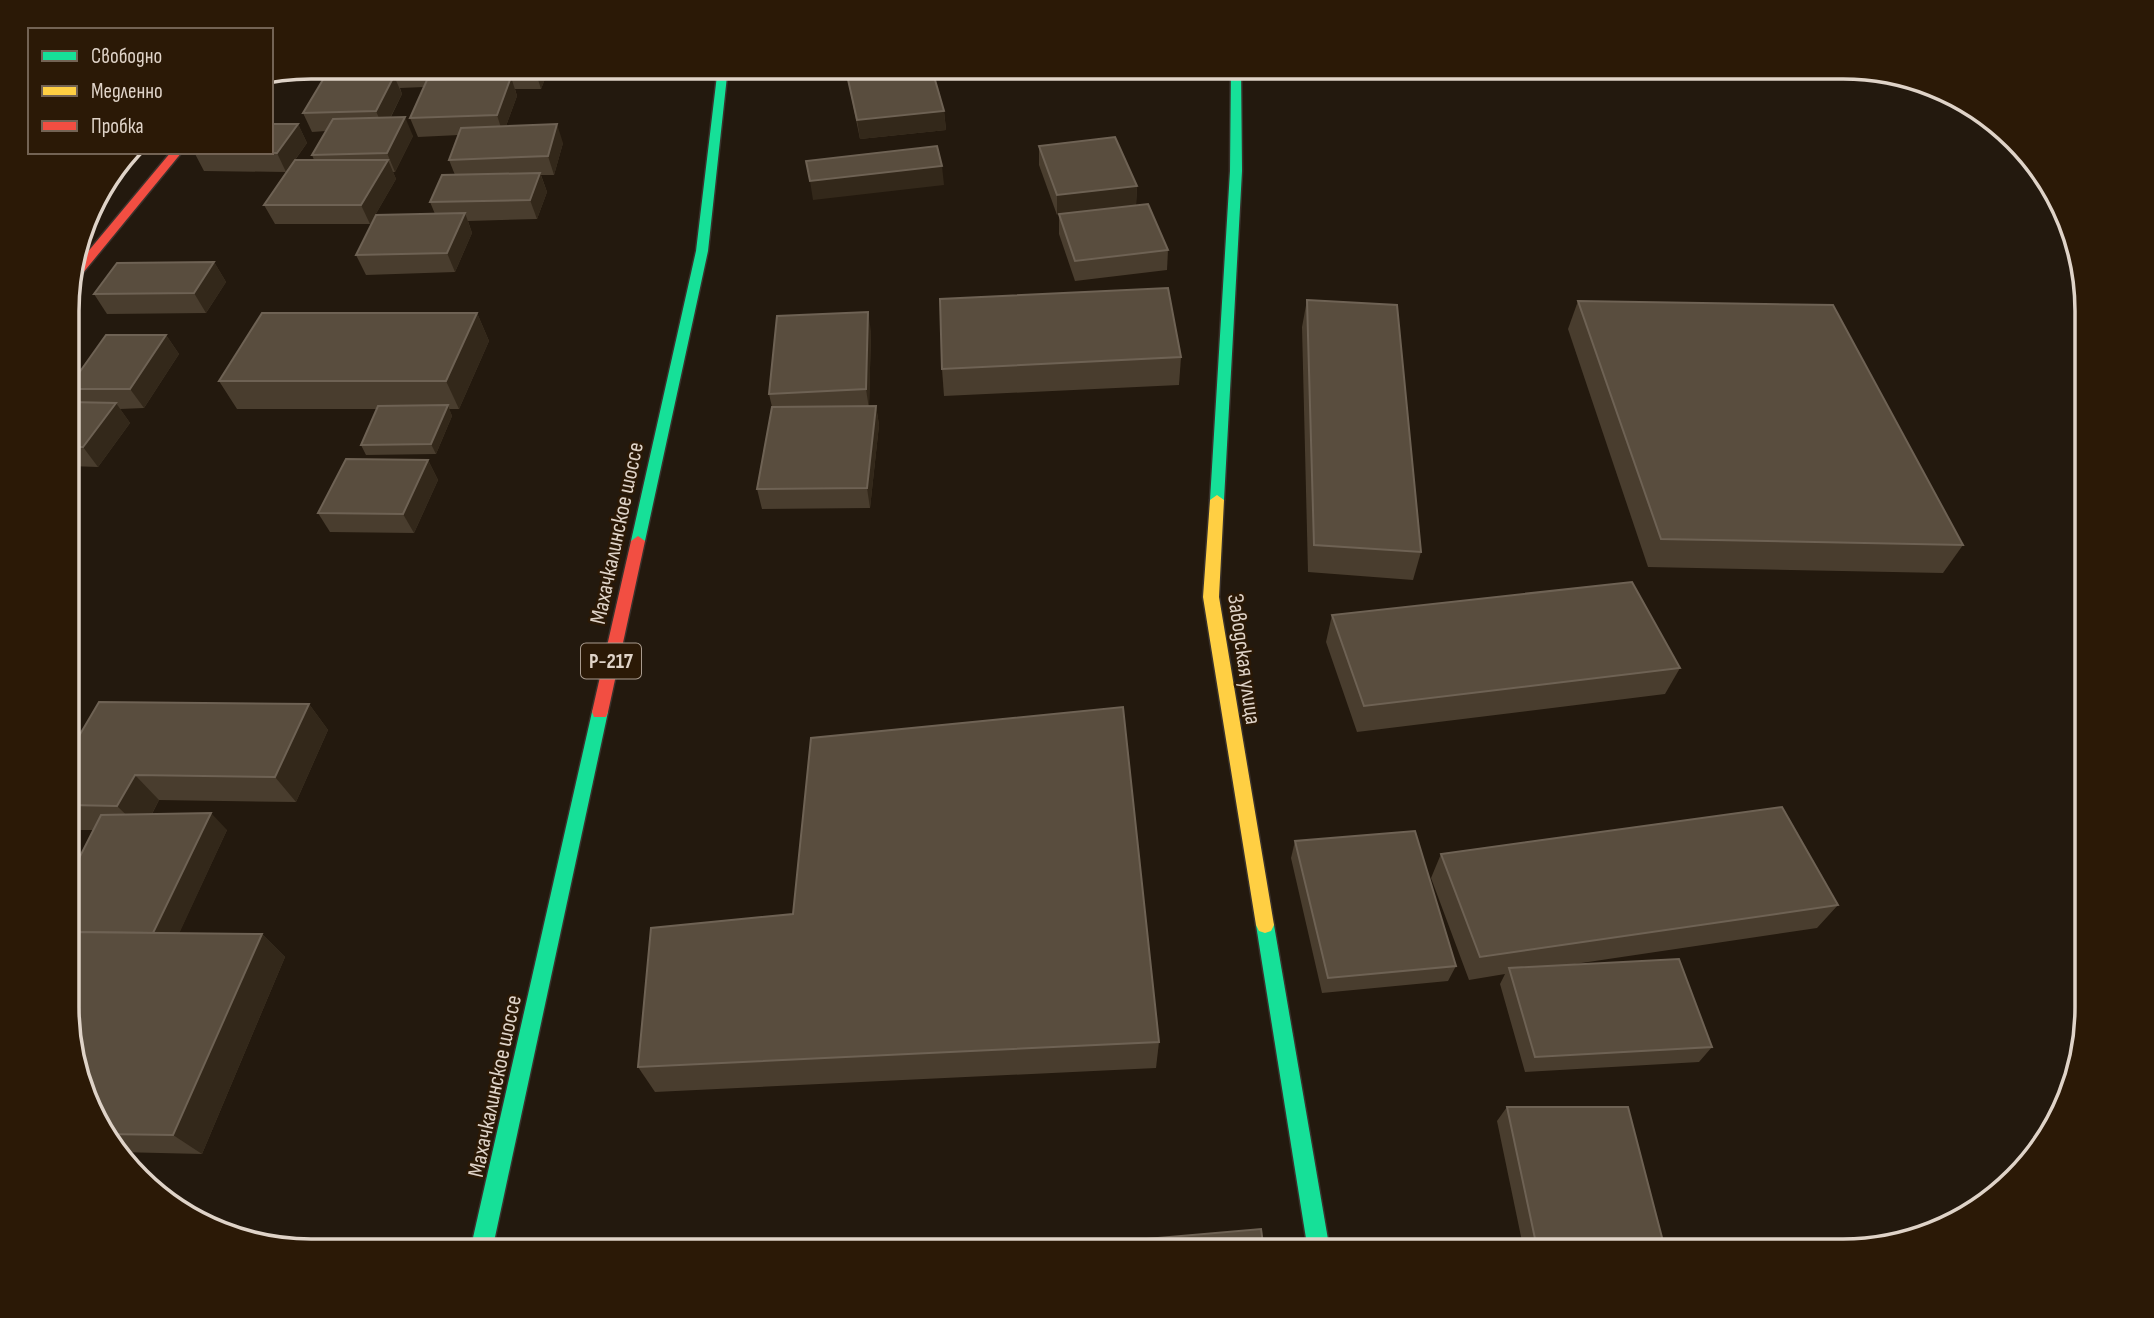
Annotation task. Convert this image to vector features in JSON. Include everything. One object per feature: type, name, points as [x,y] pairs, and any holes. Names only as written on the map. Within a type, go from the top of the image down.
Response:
[{"type":"main road","name":"Махачкалинское шоссе","points":[[484,1239],[702,251],[722,79]]},
{"type":"main road","name":"Заводская улица","points":[[1236,79],[1236,171],[1211,597],[1317,1239]]},
{"type":"main road","points":[[85,263],[175,154]]},
{"type":"building","points":[[323,79],[392,79],[376,111],[303,113]]},
{"type":"building","points":[[510,79],[497,115],[410,118],[427,80]]},
{"type":"building","points":[[848,79],[935,79],[944,111],[857,120]]},
{"type":"building","points":[[405,117],[387,153],[312,155],[333,119]]},
{"type":"building","points":[[273,124],[298,124],[277,153],[273,153]]},
{"type":"building","points":[[557,124],[548,156],[449,160],[461,128]]},
{"type":"building","points":[[1115,137],[1137,186],[1057,195],[1039,146]]},
{"type":"building","points":[[937,146],[942,166],[810,181],[806,161]]},
{"type":"building","points":[[295,160],[388,160],[361,205],[264,205]]},
{"type":"building","points":[[540,173],[530,200],[430,202],[442,175]]},
{"type":"building","points":[[1148,204],[1168,250],[1075,261],[1059,214]]},
{"type":"building","points":[[465,213],[447,253],[356,255],[376,215]]},
{"type":"building","points":[[214,262],[194,293],[94,294],[117,263]]},
{"type":"building","points":[[1168,288],[1181,357],[942,369],[940,299]]},
{"type":"building","points":[[1307,300],[1397,305],[1421,552],[1314,545]]},
{"type":"building","points":[[1578,301],[1833,305],[1963,545],[1661,539]]},
{"type":"building","points":[[868,312],[866,389],[769,394],[777,316]]},
{"type":"building","points":[[262,313],[477,313],[446,381],[219,381]]},
{"type":"building","points":[[106,335],[166,335],[130,389],[79,389],[79,373]]},
{"type":"building","points":[[79,402],[116,403],[83,447],[79,447]]},
{"type":"building","points":[[448,405],[431,444],[361,445],[378,406]]},
{"type":"building","points":[[876,406],[867,488],[757,489],[772,407]]},
{"type":"building","points":[[346,459],[428,460],[403,514],[318,513]]},
{"type":"building","points":[[1632,582],[1680,668],[1364,706],[1332,615]]},
{"type":"building","points":[[99,702],[309,704],[275,777],[135,775],[117,806],[79,805],[79,736]]},
{"type":"building","points":[[1123,707],[1159,1042],[638,1067],[651,928],[793,914],[811,738]]},
{"type":"building","points":[[1782,807],[1838,905],[1480,957],[1441,854]]},
{"type":"building","points":[[211,813],[153,933],[79,932],[79,858],[101,815]]},
{"type":"building","points":[[1415,831],[1456,966],[1328,978],[1295,841]]},
{"type":"building","points":[[79,932],[262,934],[173,1135],[117,1134],[96,1096],[81,1037]]},
{"type":"building","points":[[1679,959],[1712,1047],[1535,1057],[1509,968]]},
{"type":"building","points":[[1507,1107],[1628,1107],[1662,1239],[1535,1239]]},
{"type":"building","points":[[1261,1229],[1262,1239],[1146,1239]]},
{"type":"traffic: fast","points":[[638,541],[702,251],[722,79]]},
{"type":"traffic: fast","points":[[1217,500],[1236,171],[1236,79]]},
{"type":"traffic: fast","points":[[484,1239],[600,712]]},
{"type":"traffic: fast","points":[[1265,925],[1317,1239]]},
{"type":"traffic: slow","points":[[1217,500],[1211,597],[1265,925]]},
{"type":"traffic: jam","points":[[85,263],[175,154]]},
{"type":"traffic: jam","points":[[600,712],[638,541]]}]
